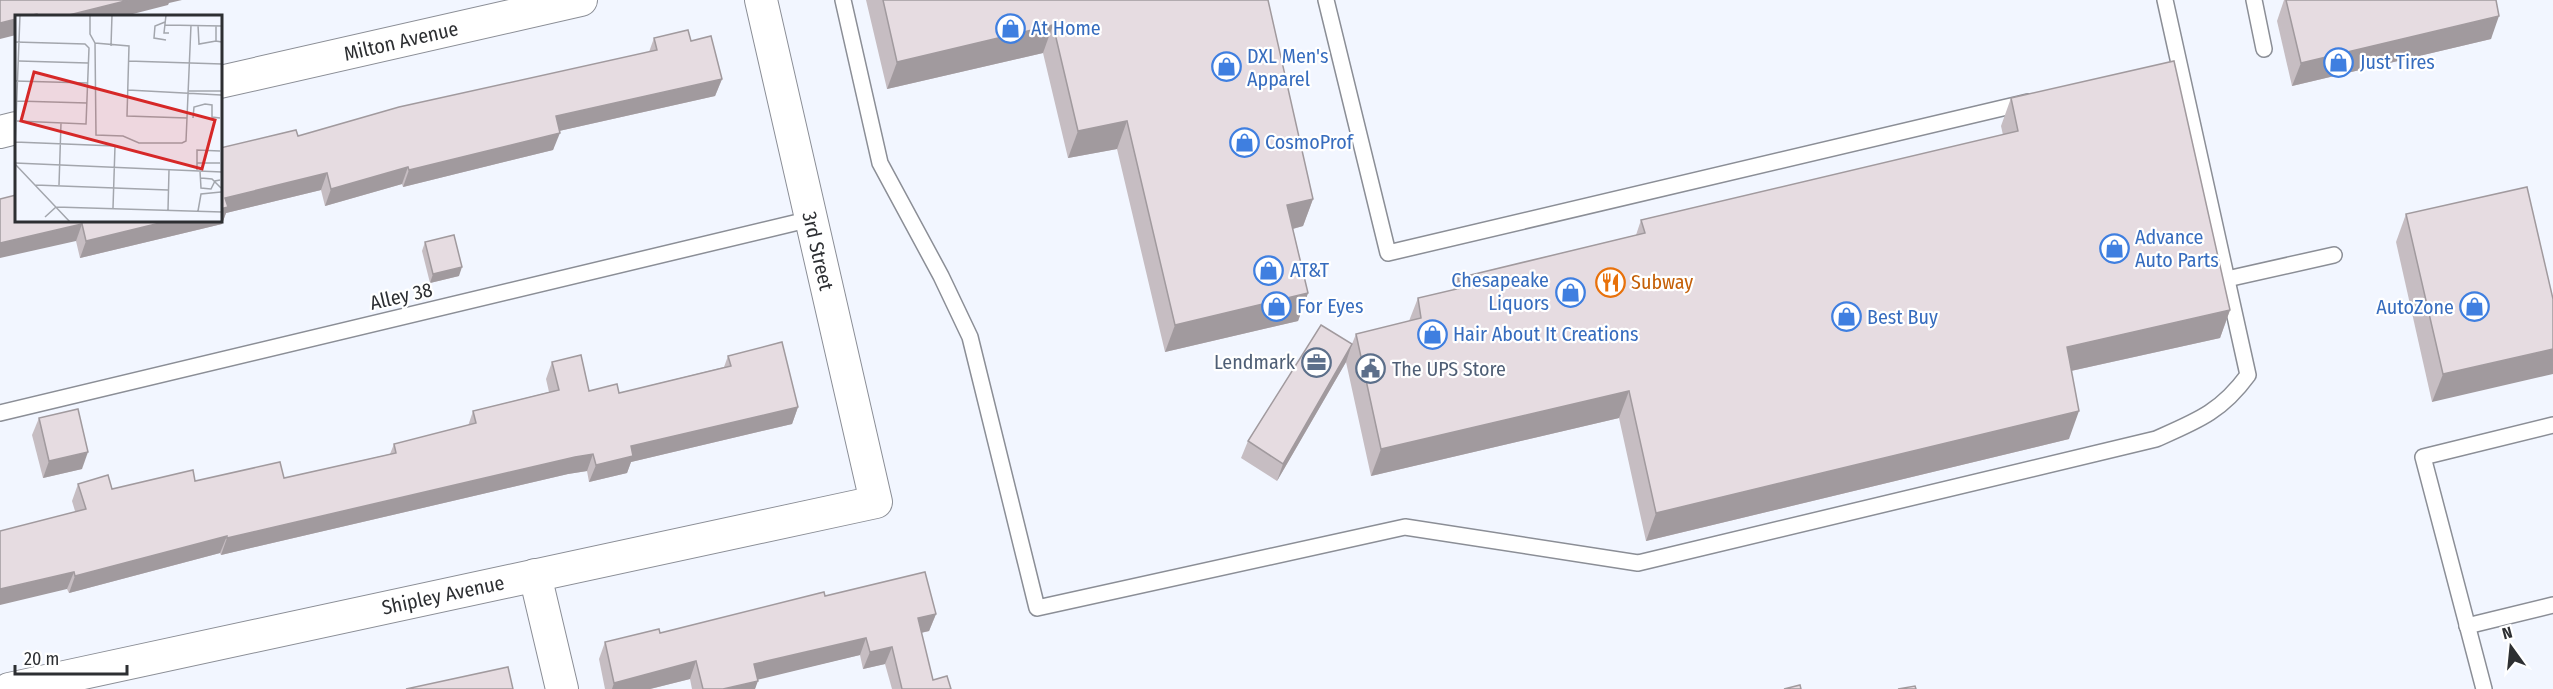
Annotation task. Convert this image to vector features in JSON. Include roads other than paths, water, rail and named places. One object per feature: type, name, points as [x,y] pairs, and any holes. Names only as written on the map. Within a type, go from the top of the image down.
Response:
[{"type":"street","name":"Milton Avenue","points":[[222,82],[580,0]]},
{"type":"street","name":"3rd Street","points":[[761,0],[876,502]]},
{"type":"street","points":[[0,132],[15,128]]},
{"type":"street","name":"Shipley Avenue","points":[[9,689],[876,502]]},
{"type":"street","points":[[535,575],[562,689]]},
{"type":"lane","points":[[843,0],[880,163],[941,276],[970,337],[1037,608],[1405,527],[1638,563],[2156,439],[2204,418],[2232,397],[2248,375],[2227,279],[2174,67],[2165,0]]},
{"type":"lane","points":[[1326,0],[1388,253],[2038,99]]},
{"type":"lane","points":[[2254,0],[2264,49]]},
{"type":"lane","name":"Alley 38","points":[[0,413],[811,219]]},
{"type":"lane","points":[[2227,279],[2334,255]]},
{"type":"lane","points":[[2484,689],[2423,457],[2553,425]]},
{"type":"lane","points":[[2467,626],[2553,604]]},
{"type":"place","name":"At Home","points":[[1010,28]]},
{"type":"place","name":"Just Tires","points":[[2339,62]]},
{"type":"place","name":"DXL Men's Apparel","points":[[1226,67]]},
{"type":"place","name":"CosmoProf","points":[[1244,142]]},
{"type":"place","name":"Advance Auto Parts","points":[[2114,248]]},
{"type":"place","name":"AT&T","points":[[1269,270]]},
{"type":"place","name":"Subway","points":[[1610,282]]},
{"type":"place","name":"Chesapeake Liquors","points":[[1570,292]]},
{"type":"place","name":"For Eyes","points":[[1276,306]]},
{"type":"place","name":"AutoZone","points":[[2475,307]]},
{"type":"place","name":"Best Buy","points":[[1846,317]]},
{"type":"place","name":"Hair About It Creations","points":[[1432,334]]},
{"type":"place","name":"Lendmark","points":[[1316,362]]},
{"type":"place","name":"The UPS Store","points":[[1371,369]]}]
